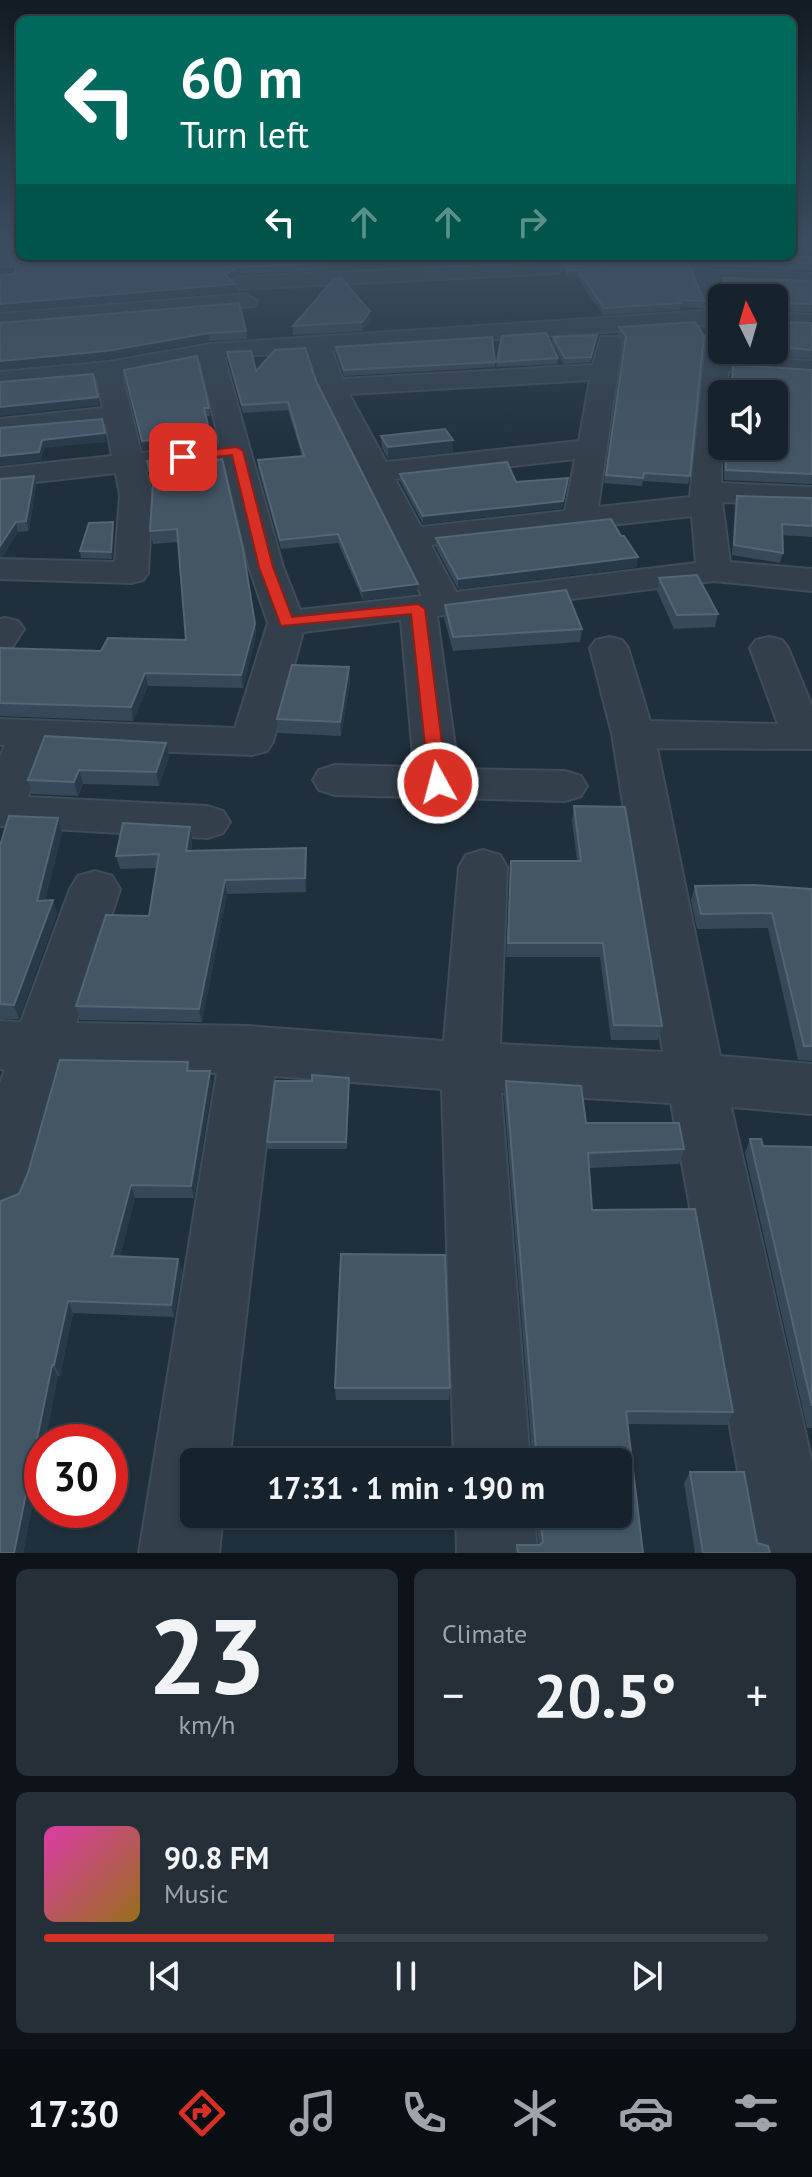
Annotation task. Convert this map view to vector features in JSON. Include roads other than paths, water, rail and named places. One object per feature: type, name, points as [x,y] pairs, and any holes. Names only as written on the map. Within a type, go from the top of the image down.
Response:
[{"type":"street","points":[[0,321],[22,316]]},
{"type":"street","points":[[253,316],[264,349]]},
{"type":"street","points":[[580,518],[605,372],[604,325],[595,316]]},
{"type":"street","points":[[0,380],[108,370],[210,351],[708,317]]},
{"type":"street","points":[[788,321],[812,322]]},
{"type":"street","points":[[318,345],[332,387],[409,538],[432,607],[438,783]]},
{"type":"street","points":[[207,822],[0,811],[16,733],[252,742],[287,623],[266,567],[210,351]]},
{"type":"street","points":[[714,571],[706,498],[716,364]]},
{"type":"street","points":[[732,364],[812,369]]},
{"type":"street","points":[[0,569],[131,573],[136,496],[108,370]]},
{"type":"street","points":[[332,387],[605,372]]},
{"type":"street","points":[[0,427],[118,415]]},
{"type":"street","points":[[376,472],[592,448]]},
{"type":"street","points":[[0,477],[237,451]]},
{"type":"street","points":[[409,538],[580,518],[706,498],[812,496]]},
{"type":"street","points":[[287,623],[714,571],[812,580]]},
{"type":"street","points":[[609,648],[633,734],[696,1079],[793,1553]]},
{"type":"street","points":[[633,734],[804,738],[769,648]]},
{"type":"street","points":[[335,780],[565,786]]},
{"type":"street","points":[[483,867],[470,1067],[491,1448]]},
{"type":"street","points":[[0,1184],[20,1046],[95,889]]},
{"type":"street","points":[[20,1046],[249,1050],[812,1089]]},
{"type":"street","points":[[179,1553],[249,1050]]},
{"type":"street","points":[[496,1528],[497,1553]]}]
